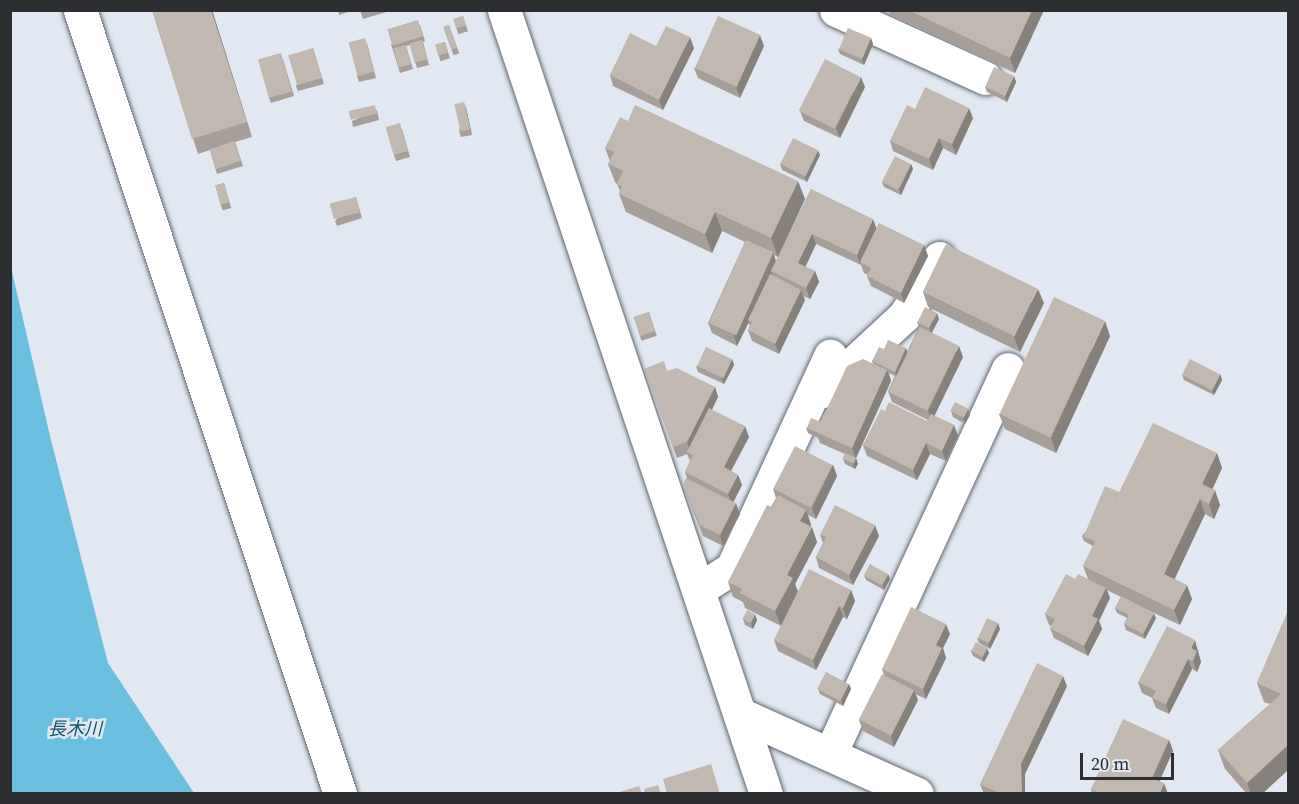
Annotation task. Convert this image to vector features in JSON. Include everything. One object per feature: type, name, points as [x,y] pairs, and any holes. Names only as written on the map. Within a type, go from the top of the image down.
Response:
[{"type":"street","points":[[80,10],[340,794]]},
{"type":"street","points":[[504,10],[766,794]]},
{"type":"street","points":[[820,10],[827,10]]},
{"type":"street","points":[[836,10],[985,78]]},
{"type":"street","points":[[808,403],[856,363],[904,316],[939,258]]},
{"type":"street","points":[[698,590],[732,568],[830,356]]},
{"type":"street","points":[[830,754],[1008,369]]},
{"type":"street","points":[[740,714],[917,794]]},
{"type":"water","name":"長木川","points":[[11,267],[50,436],[108,663],[194,793],[11,793]]},
{"type":"building","points":[[152,10],[211,10],[247,122],[192,139]]},
{"type":"building","points":[[908,10],[1032,10],[1010,58]]},
{"type":"building","points":[[463,16],[466,26],[456,28],[453,19]]},
{"type":"building","points":[[718,16],[760,35],[737,87],[695,68]]},
{"type":"building","points":[[418,20],[423,36],[392,46],[387,29]]},
{"type":"building","points":[[449,25],[457,48],[451,50],[443,27]]},
{"type":"building","points":[[666,26],[690,37],[659,100],[610,75],[630,33],[656,46]]},
{"type":"building","points":[[848,28],[871,38],[862,59],[839,49]]},
{"type":"building","points":[[365,38],[374,72],[358,76],[349,42]]},
{"type":"building","points":[[422,40],[427,59],[415,63],[409,43]]},
{"type":"building","points":[[445,42],[448,53],[438,55],[435,45]]},
{"type":"building","points":[[406,45],[411,64],[399,68],[393,48]]},
{"type":"building","points":[[313,48],[322,78],[297,85],[288,56]]},
{"type":"building","points":[[281,53],[292,91],[269,98],[258,60]]},
{"type":"building","points":[[825,59],[861,77],[834,129],[799,111]]},
{"type":"building","points":[[994,67],[1014,76],[1005,96],[985,87]]},
{"type":"building","points":[[925,87],[969,108],[952,144],[939,138],[929,159],[890,141],[907,105],[915,109]]},
{"type":"building","points":[[464,102],[470,129],[461,132],[454,104]]},
{"type":"building","points":[[375,105],[377,114],[351,120],[349,111]]},
{"type":"building","points":[[635,105],[798,181],[771,238],[715,212],[705,234],[619,194],[622,186],[617,184],[623,171],[608,164],[614,152],[605,148],[620,117],[628,121]]},
{"type":"building","points":[[400,123],[408,151],[394,155],[386,127]]},
{"type":"building","points":[[793,138],[818,150],[805,176],[780,164]]},
{"type":"building","points":[[234,141],[241,161],[216,169],[209,149]]},
{"type":"building","points":[[895,156],[911,164],[898,190],[882,182]]},
{"type":"building","points":[[224,183],[229,202],[220,205],[215,185]]},
{"type":"building","points":[[811,189],[873,219],[857,255],[812,234],[798,263],[815,271],[806,288],[771,271]]},
{"type":"building","points":[[356,197],[360,213],[334,219],[330,204]]},
{"type":"building","points":[[879,223],[924,245],[901,293],[867,276],[871,268],[860,262]]},
{"type":"building","points":[[746,240],[773,252],[736,335],[709,323]]},
{"type":"building","points":[[946,244],[1038,289],[1014,336],[923,292]]},
{"type":"building","points":[[770,274],[801,290],[775,344],[748,330],[752,322],[748,320]]},
{"type":"building","points":[[1054,297],[1105,321],[1050,438],[999,414]]},
{"type":"building","points":[[925,307],[937,313],[929,328],[917,322]]},
{"type":"building","points":[[649,312],[655,331],[640,336],[634,317]]},
{"type":"building","points":[[920,327],[959,346],[927,411],[888,392]]},
{"type":"building","points":[[888,340],[906,348],[895,372],[872,361],[879,347],[884,349]]},
{"type":"building","points":[[706,347],[732,359],[723,378],[697,366]]},
{"type":"building","points":[[863,359],[887,370],[852,448],[816,432],[847,366]]},
{"type":"building","points":[[1190,359],[1220,374],[1212,390],[1182,375]]},
{"type":"building","points":[[664,361],[667,371],[677,368],[715,387],[687,442],[673,447],[644,369]]},
{"type":"building","points":[[889,402],[927,421],[931,414],[954,425],[942,451],[926,443],[913,470],[863,445],[881,409],[885,411]]},
{"type":"building","points":[[955,402],[968,409],[964,418],[950,411]]},
{"type":"building","points":[[709,408],[745,426],[724,467],[738,475],[728,494],[685,472],[693,455],[687,452]]},
{"type":"building","points":[[811,418],[821,422],[817,432],[807,428]]},
{"type":"building","points":[[1153,423],[1217,453],[1202,484],[1215,490],[1209,504],[1200,499],[1164,574],[1187,585],[1174,610],[1083,566]]},
{"type":"building","points":[[795,446],[832,465],[811,508],[773,489]]},
{"type":"building","points":[[845,453],[856,458],[854,463],[843,458]]},
{"type":"building","points":[[686,478],[736,503],[720,535],[700,525],[683,485]]},
{"type":"building","points":[[1105,486],[1119,492],[1097,542],[1084,537]]},
{"type":"building","points":[[778,495],[806,510],[800,521],[812,527],[787,575],[793,578],[775,611],[740,593],[742,589],[728,582],[767,505],[772,507]]},
{"type":"building","points":[[835,505],[875,525],[849,575],[816,557],[826,537],[820,535]]},
{"type":"building","points":[[870,564],[888,574],[882,586],[864,575]]},
{"type":"building","points":[[809,569],[851,590],[843,608],[839,606],[813,660],[774,640]]},
{"type":"building","points":[[1066,574],[1075,579],[1078,574],[1106,588],[1092,616],[1098,619],[1084,646],[1050,628],[1055,619],[1045,614]]},
{"type":"building","points":[[1121,596],[1154,613],[1143,634],[1124,624],[1129,615],[1115,608]]},
{"type":"building","points":[[911,607],[946,624],[936,645],[942,648],[923,689],[882,669]]},
{"type":"building","points":[[747,610],[755,614],[750,623],[742,619]]},
{"type":"building","points":[[1288,611],[1288,745],[1247,783],[1218,750],[1281,694],[1257,683]]},
{"type":"building","points":[[987,618],[998,623],[989,643],[978,638]]},
{"type":"building","points":[[1167,626],[1195,640],[1191,648],[1197,651],[1193,661],[1188,659],[1166,704],[1152,698],[1156,691],[1138,682]]},
{"type":"building","points":[[976,642],[987,648],[983,657],[971,651]]},
{"type":"building","points":[[1037,663],[1063,676],[1021,764],[1022,794],[1001,794],[980,784]]},
{"type":"building","points":[[826,672],[849,684],[840,701],[817,689]]},
{"type":"building","points":[[882,674],[914,690],[891,736],[859,719]]},
{"type":"building","points":[[1123,719],[1169,740],[1152,778],[1164,783],[1160,794],[1101,794],[1091,789]]},
{"type":"building","points":[[711,764],[720,794],[667,794],[663,779]]},
{"type":"building","points":[[658,785],[661,794],[645,794],[644,789]]},
{"type":"building","points":[[639,786],[642,794],[613,794]]}]
